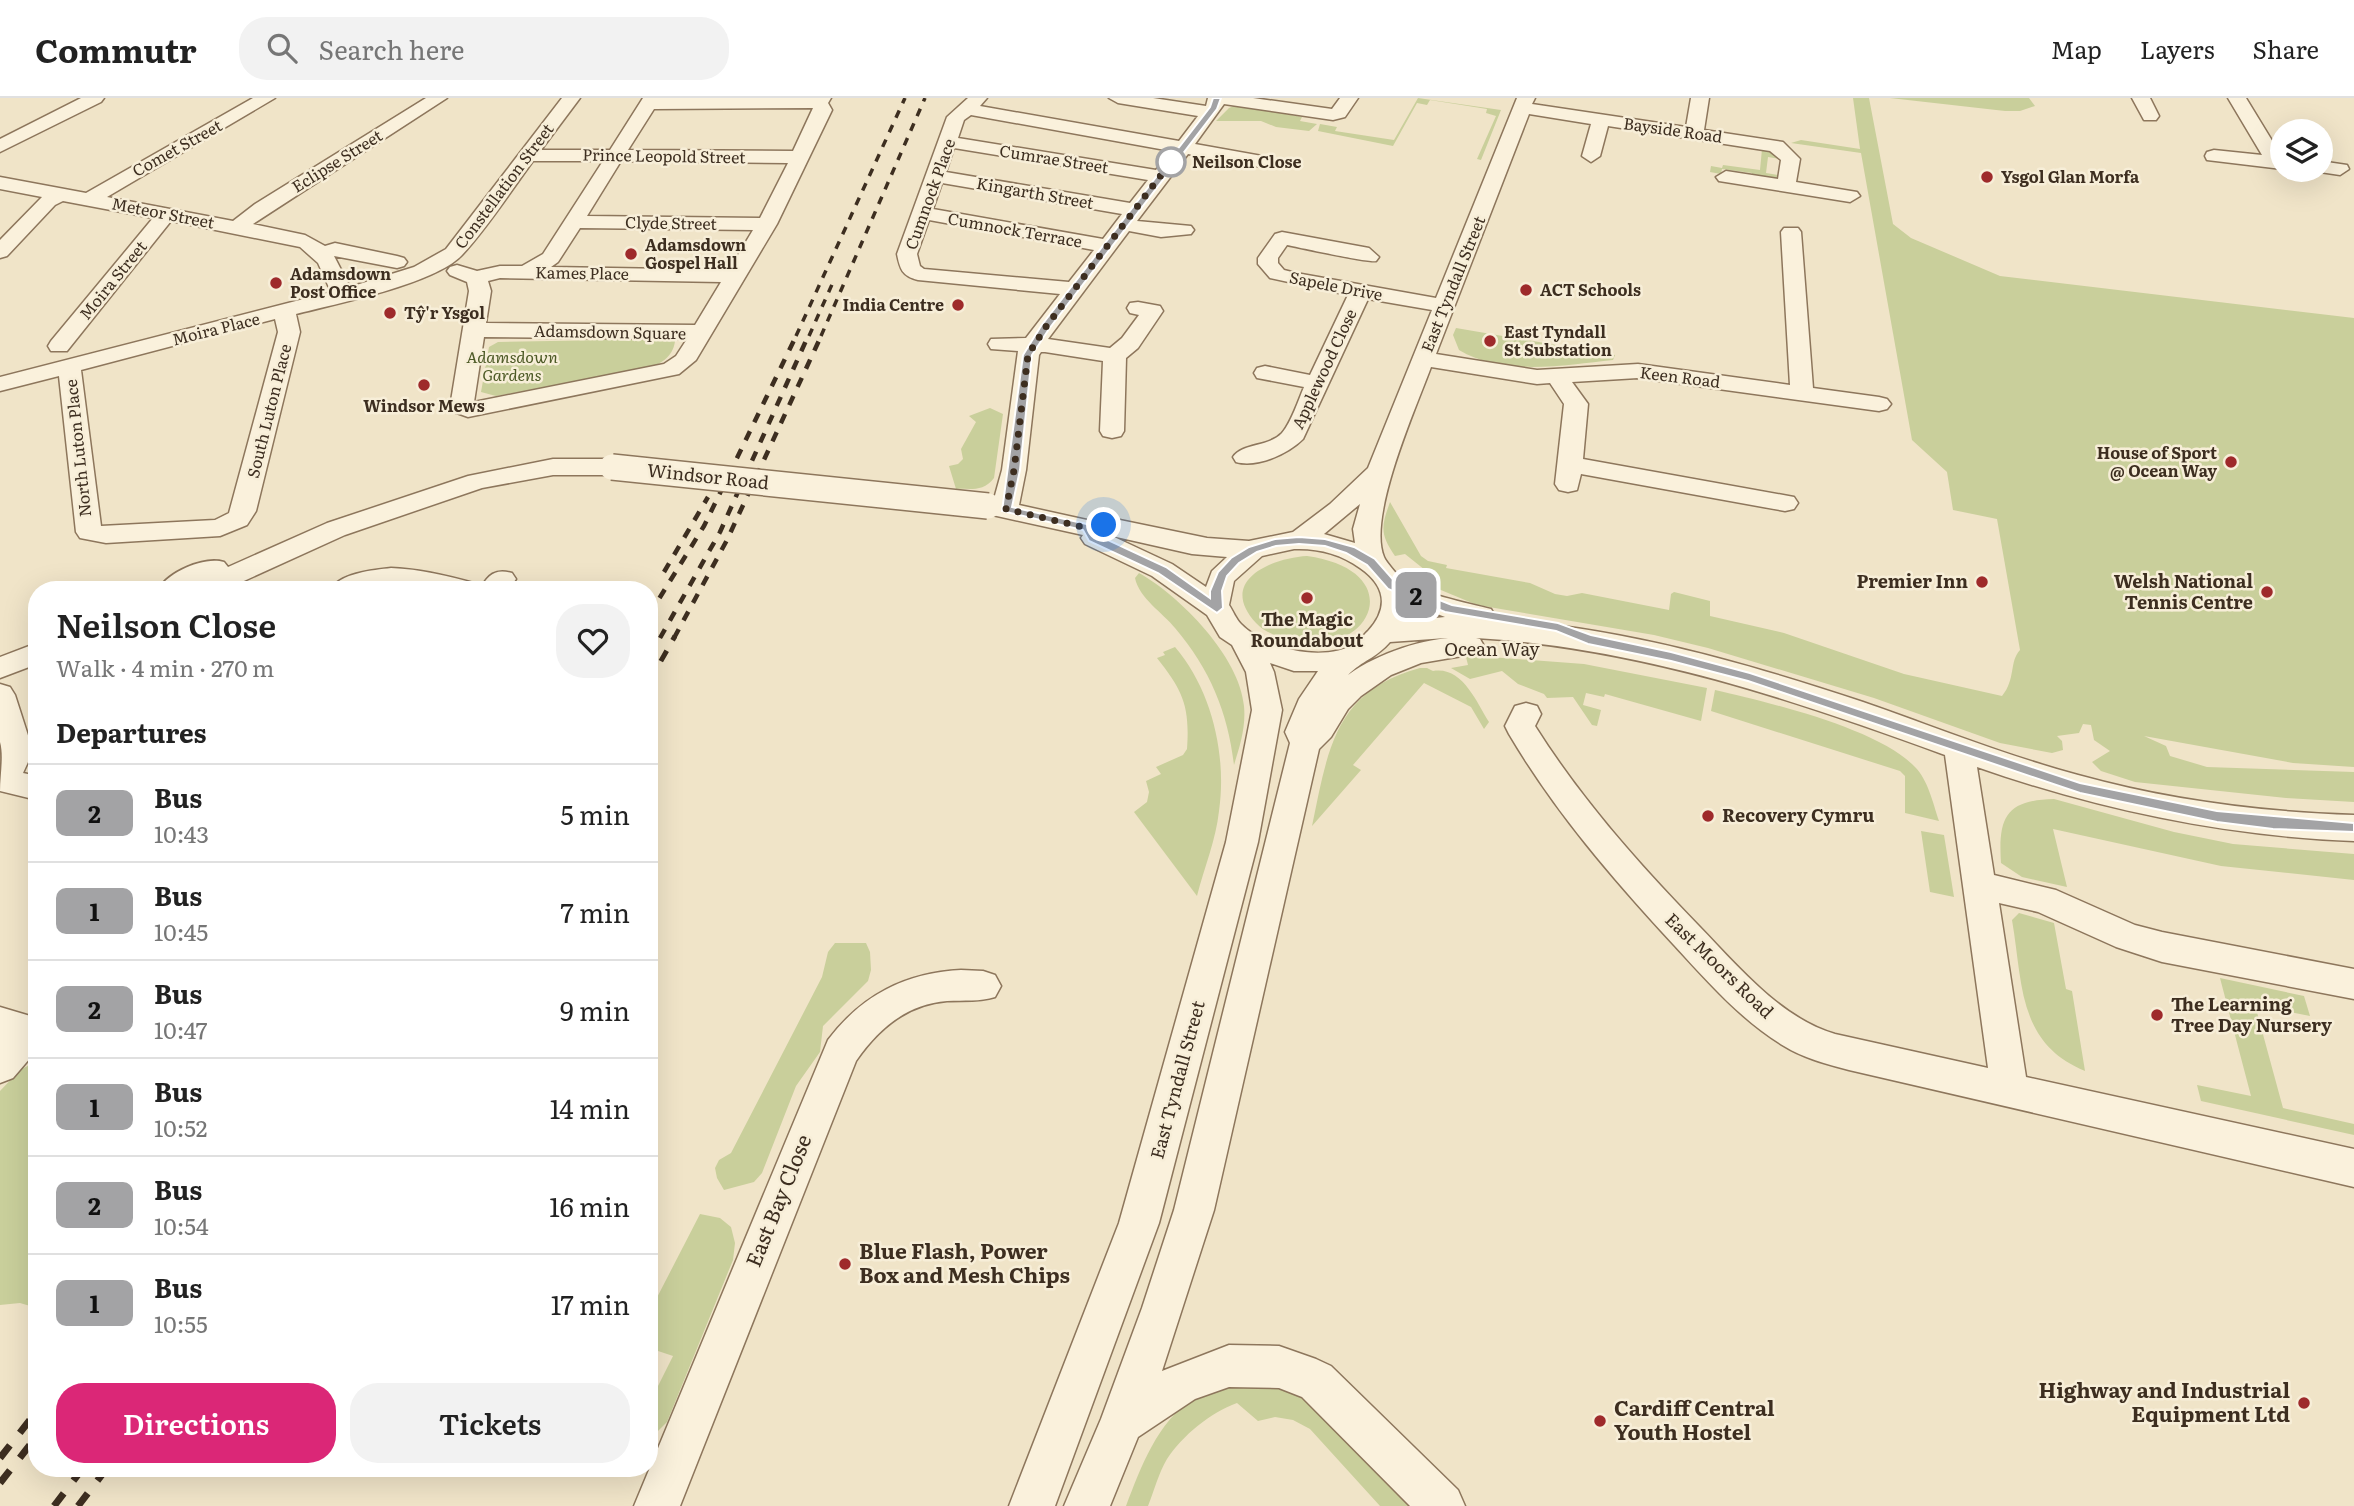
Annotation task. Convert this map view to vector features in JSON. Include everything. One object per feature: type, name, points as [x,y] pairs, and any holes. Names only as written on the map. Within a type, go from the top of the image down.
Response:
[{"type":"street","points":[[0,146],[95,98]]},
{"type":"street","name":"Comet Street","points":[[90,199],[266,98]]},
{"type":"street","name":"Eclipse Street","points":[[237,226],[438,98]]},
{"type":"street","name":"Constellation Street","points":[[431,267],[460,246],[571,98]]},
{"type":"street","points":[[1118,98],[1215,103],[1333,115],[1339,113],[1349,98]]},
{"type":"street","points":[[1694,133],[1700,98]]},
{"type":"street","points":[[2141,98],[2150,116]]},
{"type":"street","points":[[2237,98],[2270,150]]},
{"type":"street","points":[[527,272],[551,258],[565,232],[618,156],[650,101],[821,101],[823,110],[767,224],[702,332]]},
{"type":"street","points":[[997,508],[1014,470],[1028,355],[1033,344],[1215,103]]},
{"type":"street","name":"Bayside Road","points":[[1524,103],[1601,120],[1694,133],[1770,135],[1791,159],[1786,186]]},
{"type":"street","name":"East Tyndall Street","points":[[1371,562],[1366,528],[1379,471],[1524,103]]},
{"type":"street","points":[[968,109],[1266,162]]},
{"type":"street","name":"Cumnock Place","points":[[968,109],[948,142],[907,254],[911,270],[918,274],[984,280],[1000,285],[1075,289]]},
{"type":"street","points":[[1591,156],[1601,120]]},
{"type":"street","name":"Cumrae Street","points":[[948,142],[1159,176]]},
{"type":"street","name":"Prince Leopold Street","points":[[528,155],[800,157]]},
{"type":"street","points":[[2214,156],[2270,162]]},
{"type":"street","points":[[2333,168],[2340,169]]},
{"type":"street","name":"Kingarth Street","points":[[936,176],[1129,217],[1161,231],[1184,230]]},
{"type":"street","points":[[1726,177],[1850,197]]},
{"type":"street","name":"Meteor Street","points":[[0,183],[298,239],[316,246],[322,253],[335,249],[397,262]]},
{"type":"street","points":[[0,252],[48,201],[61,194]]},
{"type":"street","name":"Moira Street","points":[[64,356],[167,213]]},
{"type":"street","name":"Cumnock Terrace","points":[[923,213],[1108,246]]},
{"type":"street","name":"Clyde Street","points":[[574,222],[767,224]]},
{"type":"street","points":[[1791,232],[1802,394]]},
{"type":"street","name":"Sapele Drive","points":[[1369,257],[1362,252],[1282,238],[1268,258],[1270,269],[1285,277],[1444,306]]},
{"type":"street","points":[[322,253],[343,296]]},
{"type":"street","name":"Kames Place","points":[[431,267],[465,273],[475,278],[500,272],[736,276]]},
{"type":"street","name":"Moira Place","points":[[0,384],[64,356],[284,311],[395,281],[431,267]]},
{"type":"street","name":"Adamsdown Square","points":[[475,278],[480,291],[462,401],[462,407],[468,410],[671,369],[685,360],[702,332]]},
{"type":"street","name":"Applewood Close","points":[[1245,457],[1274,449],[1287,442],[1294,434],[1361,291]]},
{"type":"street","points":[[1112,431],[1115,356],[1130,342],[1152,311],[1138,308]]},
{"type":"street","name":"South Luton Place","points":[[87,529],[96,535],[220,528],[238,519],[243,511],[289,332],[284,311]]},
{"type":"street","name":"Adamsdown Square","points":[[472,330],[702,332]]},
{"type":"street","points":[[999,344],[1033,344],[1115,356]]},
{"type":"street","name":"North Luton Place","points":[[64,356],[87,529]]},
{"type":"street","name":"Keen Road","points":[[1424,359],[1507,374],[1557,376],[1639,371],[1879,404]]},
{"type":"street","points":[[1265,373],[1317,383]]},
{"type":"street","points":[[1557,376],[1576,404],[1569,475],[1785,503]]},
{"type":"street","name":"Windsor Road","points":[[219,581],[336,529],[463,486],[505,475],[566,466],[612,467],[997,508],[1087,528],[1104,525],[1182,544],[1253,550]]},
{"type":"street","name":"East Tyndall Street","points":[[1299,540],[1339,510],[1379,471]]},
{"type":"street","name":"Windsor Road","points":[[1087,528],[1093,538],[1162,570],[1217,608]]},
{"type":"street","name":"Windsor Road","points":[[185,581],[316,531],[336,529]]},
{"type":"street","points":[[1299,540],[1338,546],[1371,562],[1392,586],[1396,602],[1394,618],[1386,633],[1370,647],[1349,657],[1323,662],[1295,662],[1269,656],[1246,645],[1227,628],[1217,608],[1216,591],[1222,574],[1235,560],[1253,550],[1275,543],[1299,540]]},
{"type":"street","points":[[365,581],[394,575],[423,581]]},
{"type":"street","name":"Ocean Way","points":[[1392,586],[1450,609],[1558,628],[1588,639]]},
{"type":"street","name":"Ocean Way","points":[[1386,633],[1458,627],[1588,639],[1671,656],[1750,677],[2069,785],[2156,806],[2259,822],[2354,828]]},
{"type":"street","name":"Ocean Way","points":[[1305,743],[1317,736],[1335,704],[1357,683],[1403,659],[1434,650],[1465,646],[1551,650],[1588,639]]},
{"type":"street","name":"East Tyndall Street","points":[[1032,1506],[1139,1223],[1242,842],[1267,710],[1260,672],[1246,645]]},
{"type":"street","points":[[0,668],[28,657]]},
{"type":"street","points":[[1087,1506],[1122,1422],[1163,1308],[1194,1210],[1305,743],[1300,732],[1311,701],[1327,678],[1349,657]]},
{"type":"street","points":[[0,695],[18,751],[16,760],[0,779],[28,786]]},
{"type":"street","name":"East Moors Road","points":[[1526,714],[1520,726],[1546,769],[1588,825],[1654,902],[1763,1011],[1797,1036],[1820,1046],[2354,1168]]},
{"type":"street","points":[[1959,748],[2010,1091]]},
{"type":"street","points":[[1979,885],[2044,900],[2127,937],[2151,944],[2354,984]]},
{"type":"street","name":"East Bay Close","points":[[657,1506],[774,1213],[846,1044],[866,1020],[907,993],[942,985],[983,986]]},
{"type":"street","points":[[0,1066],[22,1030]]},
{"type":"street","points":[[1122,1422],[1170,1390],[1206,1373],[1229,1366],[1279,1367],[1316,1381],[1442,1506]]},
{"type":"green space","points":[[1418,98],[1501,110],[1481,160],[1477,159],[1496,116],[1486,113],[1487,109],[1430,100],[1427,105],[1417,103],[1393,146],[1318,131],[1320,124],[1337,127],[1335,131],[1394,140]]},
{"type":"green space","points":[[1853,98],[1869,98],[1893,224],[1911,238],[2000,276],[2354,318],[2354,767],[2293,763],[2144,736],[2166,746],[2170,756],[2207,767],[2354,772],[2354,802],[2286,798],[2135,782],[2101,771],[2092,762],[2110,751],[2094,740],[2091,725],[2083,724],[2079,733],[2057,736],[2062,741],[2063,750],[2052,753],[2000,743],[1874,698],[1708,648],[1654,635],[1477,605],[1436,588],[1440,582],[1405,554],[1395,556],[1384,536],[1385,518],[1390,502],[1421,556],[1428,561],[1447,565],[1446,568],[1530,583],[1555,594],[1567,596],[1582,593],[1669,610],[1671,594],[1674,592],[1710,601],[1710,616],[1784,633],[1904,674],[2002,696],[2020,650],[1997,519],[1953,510],[1947,472],[1912,440],[1861,153],[1791,143],[1801,140],[1860,149]]},
{"type":"green space","points":[[1890,98],[2029,98],[2035,106],[2020,111],[2005,111]]},
{"type":"green space","points":[[1236,105],[1302,117],[1300,121],[1317,124],[1309,131],[1276,127],[1261,121],[1216,121]]},
{"type":"green space","points":[[1762,149],[1774,151],[1780,159],[1768,157],[1766,173],[1778,175],[1775,179],[1752,178],[1752,173],[1722,169],[1721,174],[1710,172],[1711,166],[1722,168],[1723,165],[1760,170]]},
{"type":"green space","points":[[1456,328],[1615,355],[1613,360],[1555,366],[1495,364],[1459,350],[1453,335]]},
{"type":"green space","name":"Adamsdown Gardens","points":[[675,341],[671,352],[660,363],[644,370],[496,396],[481,392],[489,347],[498,342]]},
{"type":"green space","points":[[990,408],[1003,414],[994,478],[980,488],[956,489],[949,466],[958,464],[963,459],[961,449],[976,422],[969,416]]},
{"type":"green space","points":[[1307,556],[1340,565],[1360,579],[1369,595],[1368,612],[1358,627],[1341,638],[1317,643],[1289,640],[1263,629],[1246,608],[1242,595],[1253,574],[1278,561]]},
{"type":"green space","points":[[1139,573],[1189,612],[1220,648],[1232,668],[1244,706],[1242,736],[1234,765],[1227,727],[1215,692],[1187,644],[1141,592],[1135,578]]},
{"type":"green space","points":[[1175,647],[1199,683],[1207,703],[1214,724],[1221,768],[1217,822],[1197,896],[1134,812],[1147,802],[1149,792],[1146,781],[1161,774],[1156,767],[1183,755],[1187,749],[1187,721],[1183,700],[1157,658]]},
{"type":"green space","points":[[1466,657],[1584,664],[1707,688],[1701,721],[1605,694],[1604,697],[1586,693],[1583,705],[1601,710],[1597,726],[1592,725],[1573,697],[1547,698],[1544,694],[1518,684],[1502,671],[1470,679],[1451,668],[1468,665]]},
{"type":"green space","points":[[1420,668],[1443,671],[1460,679],[1489,722],[1484,729],[1471,707],[1424,683],[1353,765],[1361,770],[1312,826],[1331,749],[1352,708],[1369,692],[1391,678]]},
{"type":"green space","points":[[1715,690],[1821,718],[1875,740],[1898,753],[1915,767],[1923,778],[1939,821],[1905,813],[1905,776],[1900,771],[1711,711]]},
{"type":"green space","points":[[2054,799],[2174,832],[2233,844],[2354,854],[2354,880],[2221,866],[2053,829],[2067,887],[2022,877],[2001,863],[2000,847],[2004,823],[2008,814],[2025,803]]},
{"type":"green space","points":[[1921,831],[1944,835],[1954,897],[1930,892]]},
{"type":"green space","points":[[2019,913],[2054,923],[2066,989],[2072,991],[2085,1071],[2063,1059],[2046,1044],[2027,1009],[2012,920]]},
{"type":"green space","points":[[835,943],[866,943],[870,952],[871,970],[868,981],[823,1026],[820,1052],[796,1086],[762,1173],[754,1182],[724,1190],[715,1168],[719,1160],[731,1153],[822,977],[828,952]]},
{"type":"green space","points":[[2220,978],[2304,996],[2310,1016],[2255,1005],[2283,1108],[2354,1124],[2354,1135],[2201,1101],[2197,1085],[2251,1096]]},
{"type":"green space","points":[[28,1066],[28,1305],[20,1303],[0,1305],[0,1091],[20,1070]]},
{"type":"green space","points":[[700,1214],[720,1218],[731,1227],[735,1243],[733,1260],[667,1422],[658,1431],[658,1386],[673,1356],[658,1351],[658,1296]]},
{"type":"green space","points":[[1250,1378],[1307,1392],[1419,1506],[1380,1506],[1310,1429],[1293,1420],[1275,1417],[1258,1421],[1237,1403],[1207,1419],[1173,1450],[1164,1464],[1148,1506],[1126,1506],[1152,1446],[1160,1432],[1181,1408],[1207,1392]]},
{"type":"railway","points":[[796,336],[905,98]]},
{"type":"railway","points":[[821,336],[925,98]]},
{"type":"railway","points":[[809,336],[834,280]]},
{"type":"railway","points":[[658,600],[704,526],[797,334]]},
{"type":"railway","points":[[660,638],[720,532],[809,334]]},
{"type":"railway","points":[[674,638],[727,540],[822,334]]},
{"type":"railway","points":[[664,572],[708,497]]},
{"type":"railway","points":[[658,641],[661,636]]},
{"type":"railway","points":[[658,666],[675,636]]},
{"type":"railway","points":[[0,1458],[28,1422]]},
{"type":"railway","points":[[0,1483],[28,1447]]},
{"type":"railway","points":[[54,1506],[76,1477]]},
{"type":"railway","points":[[78,1506],[100,1477]]},
{"type":"bus line","name":"2","points":[[1217,98],[1214,107],[1190,139],[1036,339],[1028,355],[1025,372],[1014,470],[1006,509],[1087,528],[1093,538],[1162,570],[1217,608],[1216,591],[1222,574],[1235,560],[1253,550],[1275,543],[1299,540],[1325,543],[1350,550],[1371,562],[1392,586],[1450,609],[1558,628],[1588,639],[1671,656],[1750,677],[2080,788],[2217,817],[2273,824],[2354,828]]},
{"type":"place","name":"Neilson Close","points":[[1171,162]]},
{"type":"place","name":"Ysgol Glan Morfa","points":[[1987,177]]},
{"type":"place","name":"Adamsdown Gospel Hall","points":[[631,254]]},
{"type":"place","name":"Adamsdown Post Office","points":[[276,283]]},
{"type":"place","name":"ACT Schools","points":[[1526,290]]},
{"type":"place","name":"India Centre","points":[[958,305]]},
{"type":"place","name":"Tŷ'r Ysgol","points":[[390,313]]},
{"type":"place","name":"East Tyndall St Substation","points":[[1490,341]]},
{"type":"place","name":"Windsor Mews","points":[[424,385]]},
{"type":"place","name":"House of Sport @ Ocean Way","points":[[2231,462]]},
{"type":"place","name":"Premier Inn","points":[[1982,582]]},
{"type":"place","name":"Welsh National Tennis Centre","points":[[2267,592]]},
{"type":"place","name":"The Magic Roundabout","points":[[1307,598]]},
{"type":"place","name":"Recovery Cymru","points":[[1708,816]]},
{"type":"place","name":"The Learning Tree Day Nursery","points":[[2157,1015]]},
{"type":"place","name":"Blue Flash, Power Box and Mesh Chips","points":[[845,1264]]},
{"type":"place","name":"Highway and Industrial Equipment Ltd","points":[[2304,1403]]},
{"type":"place","name":"Cardiff Central Youth Hostel","points":[[1600,1421]]},
{"type":"route","points":[[1104,525],[1087,528],[1006,509],[1014,470],[1028,355],[1036,339],[1171,162]]}]
